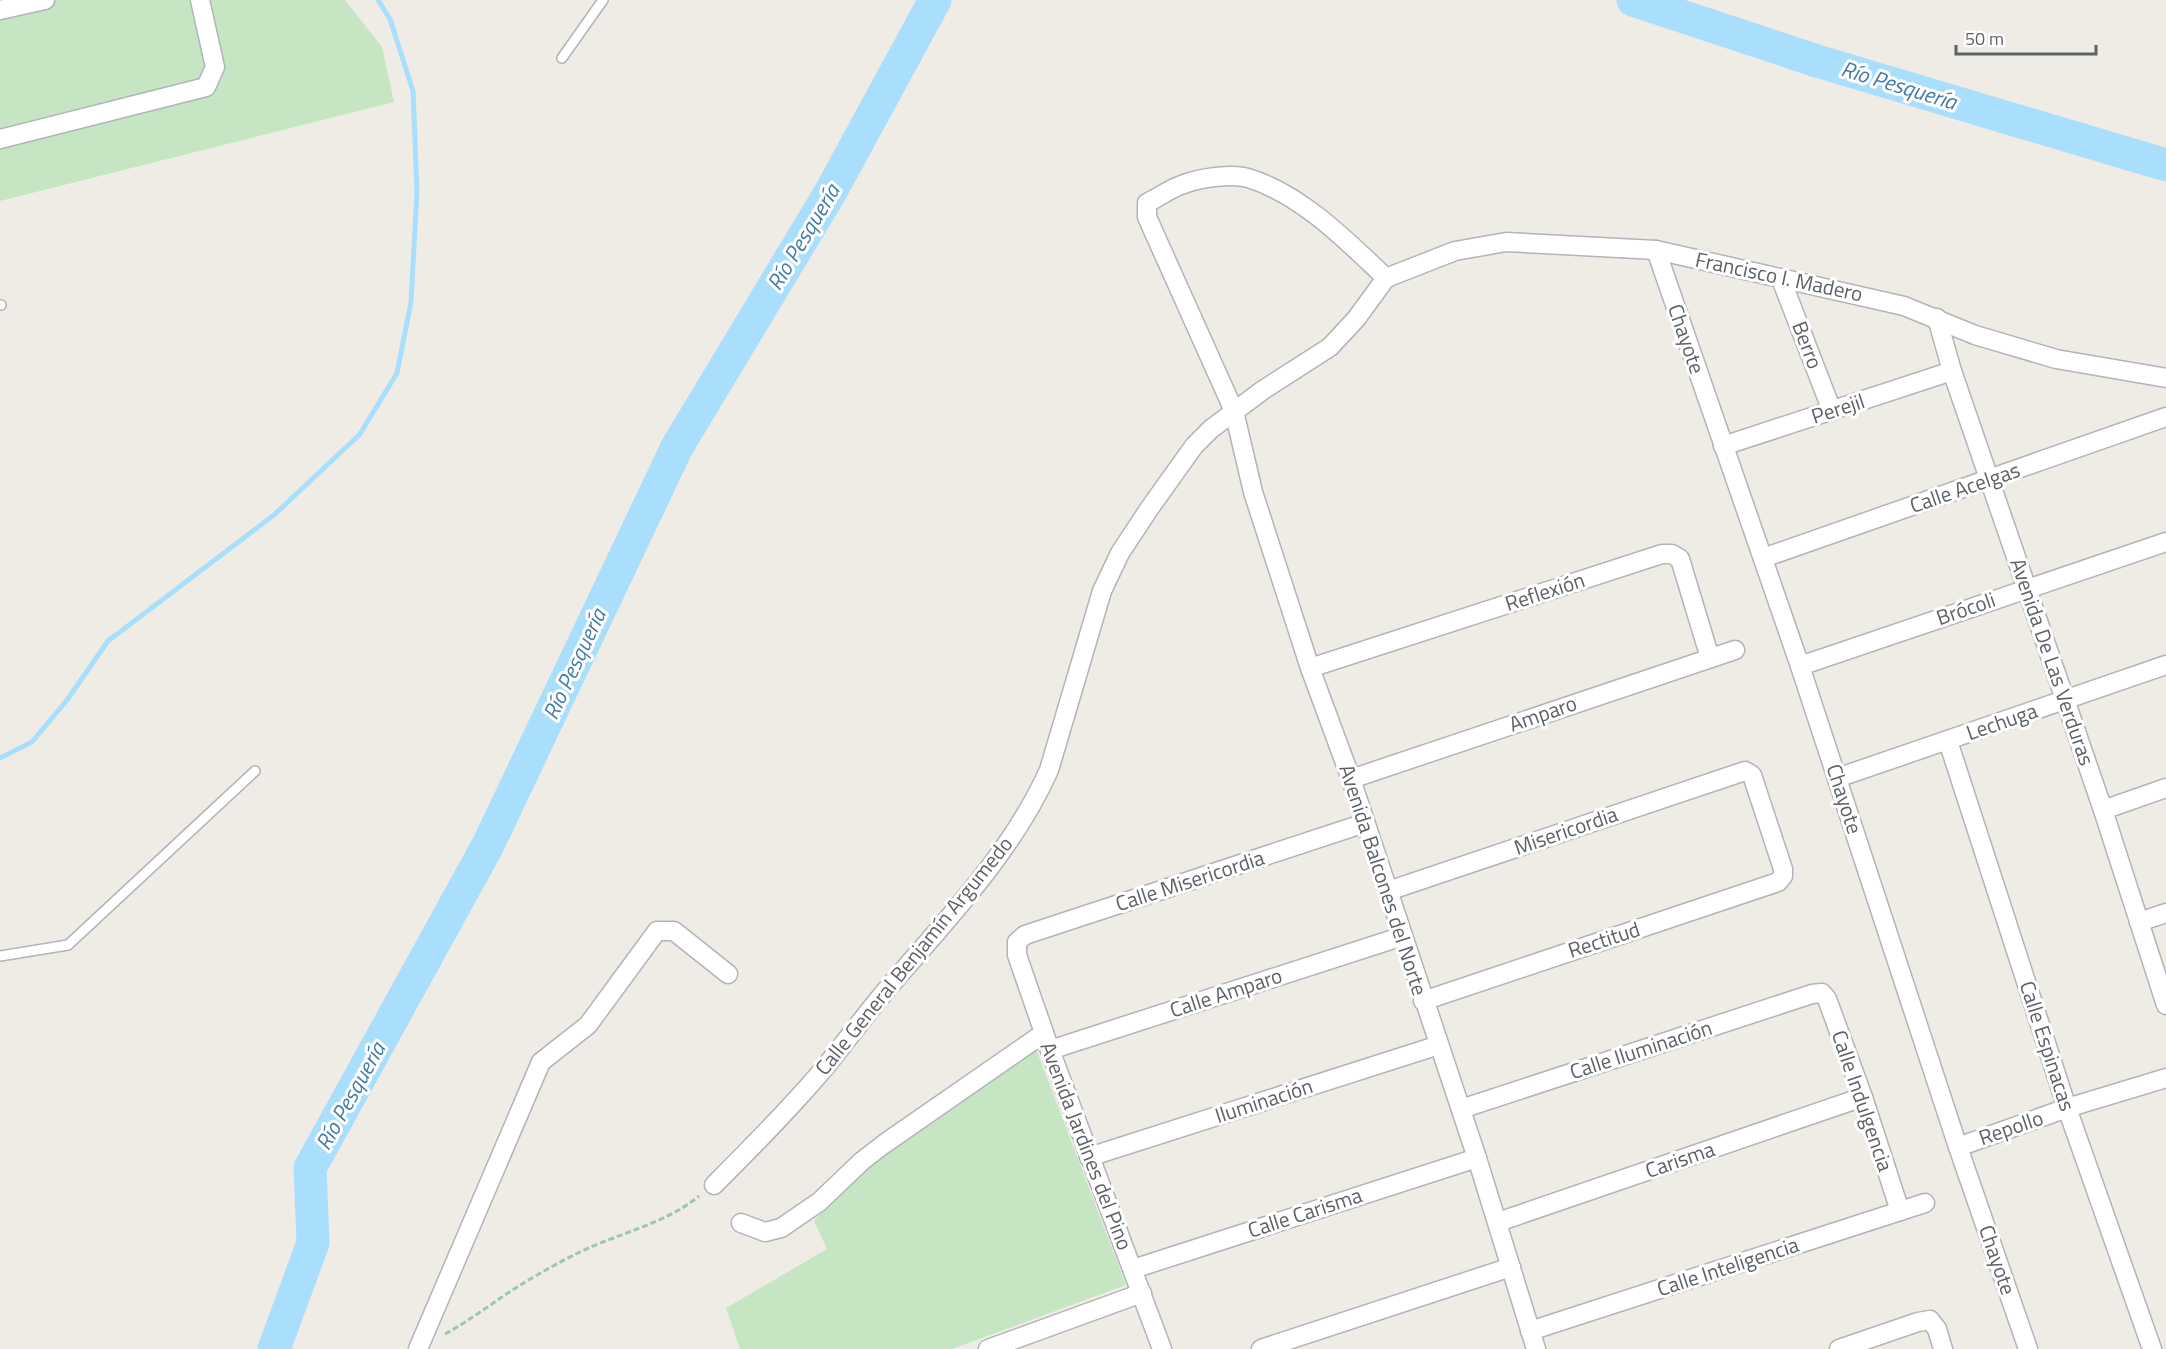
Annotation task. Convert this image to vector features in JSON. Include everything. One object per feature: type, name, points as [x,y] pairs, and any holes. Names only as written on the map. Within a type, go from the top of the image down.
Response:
[{"type":"street","points":[[0,10],[45,0]]},
{"type":"street","points":[[0,139],[206,87],[214,68],[200,0]]},
{"type":"street","name":"Avenida Balcones del Norte","points":[[1386,278],[1332,228],[1280,191],[1246,177],[1210,178],[1184,184],[1147,203],[1147,217],[1234,411],[1253,492],[1310,668],[1351,779],[1423,1001],[1461,1109],[1536,1349]]},
{"type":"street","name":"Francisco I. Madero","points":[[1386,278],[1455,251],[1506,242],[1656,250],[1876,299],[1936,318],[2013,348],[2067,361],[2166,378]]},
{"type":"street","name":"Chayote","points":[[1656,250],[1800,666],[1958,1147],[2028,1349]]},
{"type":"street","name":"Calle General Benjamín Argumedo","points":[[714,1185],[821,1072],[1001,853],[1038,796],[1049,771],[1102,591],[1120,553],[1194,446],[1234,411],[1330,347],[1356,320],[1386,278]]},
{"type":"street","name":"Berro","points":[[1781,279],[1832,411]]},
{"type":"street","name":"Avenida De Las Verduras","points":[[1936,318],[1952,371],[2103,810],[2166,1005]]},
{"type":"street","name":"Perejil","points":[[1723,446],[1952,371]]},
{"type":"street","name":"Calle Acelgas","points":[[1763,558],[2166,417]]},
{"type":"street","name":"Brócoli","points":[[1800,666],[2166,542]]},
{"type":"street","name":"Reflexión","points":[[1310,668],[1662,554],[1672,554],[1680,559],[1710,658]]},
{"type":"street","name":"Amparo","points":[[1351,779],[1735,650]]},
{"type":"street","name":"Lechuga","points":[[1837,778],[2166,665]]},
{"type":"street","name":"Calle Espinacas","points":[[1948,741],[2067,1108],[2152,1349]]},
{"type":"street","name":"Misericordia","points":[[1388,891],[1745,771],[1752,775],[1784,876]]},
{"type":"street","points":[[2103,810],[2166,788]]},
{"type":"street","name":"Calle Misericordia","points":[[1017,942],[1025,935],[1365,823]]},
{"type":"street","name":"Rectitud","points":[[1423,1001],[1778,882],[1784,876]]},
{"type":"street","points":[[2139,922],[2166,913]]},
{"type":"street","points":[[419,1348],[540,1062],[588,1025],[657,931],[674,931],[728,974]]},
{"type":"street","name":"Calle Amparo","points":[[741,1223],[765,1232],[781,1228],[819,1203],[856,1166],[877,1150],[1047,1041],[1403,936]]},
{"type":"street","name":"Avenida Jardines del Pino","points":[[1017,942],[1017,955],[1047,1041],[1162,1349]]},
{"type":"street","name":"Calle Indulgencia","points":[[1821,993],[1827,999],[1863,1097],[1900,1211]]},
{"type":"street","name":"Calle Iluminación","points":[[1461,1109],[1812,994],[1821,993]]},
{"type":"street","name":"Iluminación","points":[[1089,1157],[1438,1045]]},
{"type":"street","name":"Repollo","points":[[1958,1147],[2067,1108],[2166,1078]]},
{"type":"street","name":"Carisma","points":[[1497,1222],[1863,1097]]},
{"type":"street","name":"Calle Carisma","points":[[1133,1269],[1477,1158]]},
{"type":"street","name":"Calle Inteligencia","points":[[1530,1331],[1925,1203]]},
{"type":"street","points":[[1261,1349],[1511,1267]]},
{"type":"street","points":[[988,1349],[1142,1293]]},
{"type":"street","points":[[1839,1349],[1930,1320],[1943,1349]]},
{"type":"lane","points":[[562,58],[603,0]]},
{"type":"lane","points":[[0,956],[68,945],[255,771]]},
{"type":"path","points":[[419,1348],[463,1325],[516,1288],[572,1256],[599,1242],[679,1209],[714,1185]]},
{"type":"green space","points":[[0,0],[345,0],[382,47],[394,102],[0,201]]},
{"type":"green space","points":[[1035,1046],[1126,1285],[952,1349],[740,1349],[726,1308],[827,1249],[814,1221],[860,1168]]},
{"type":"waterway","points":[[0,758],[32,742],[67,700],[108,641],[274,515],[360,434],[397,373],[411,302],[417,191],[413,91],[390,19],[378,0]]},
{"type":"waterway","name":"Río Pesquería","points":[[274,1349],[313,1243],[310,1168],[488,845],[677,447],[830,193],[935,0]]},
{"type":"waterway","name":"Río Pesquería","points":[[1633,0],[1817,61],[2166,165]]}]
